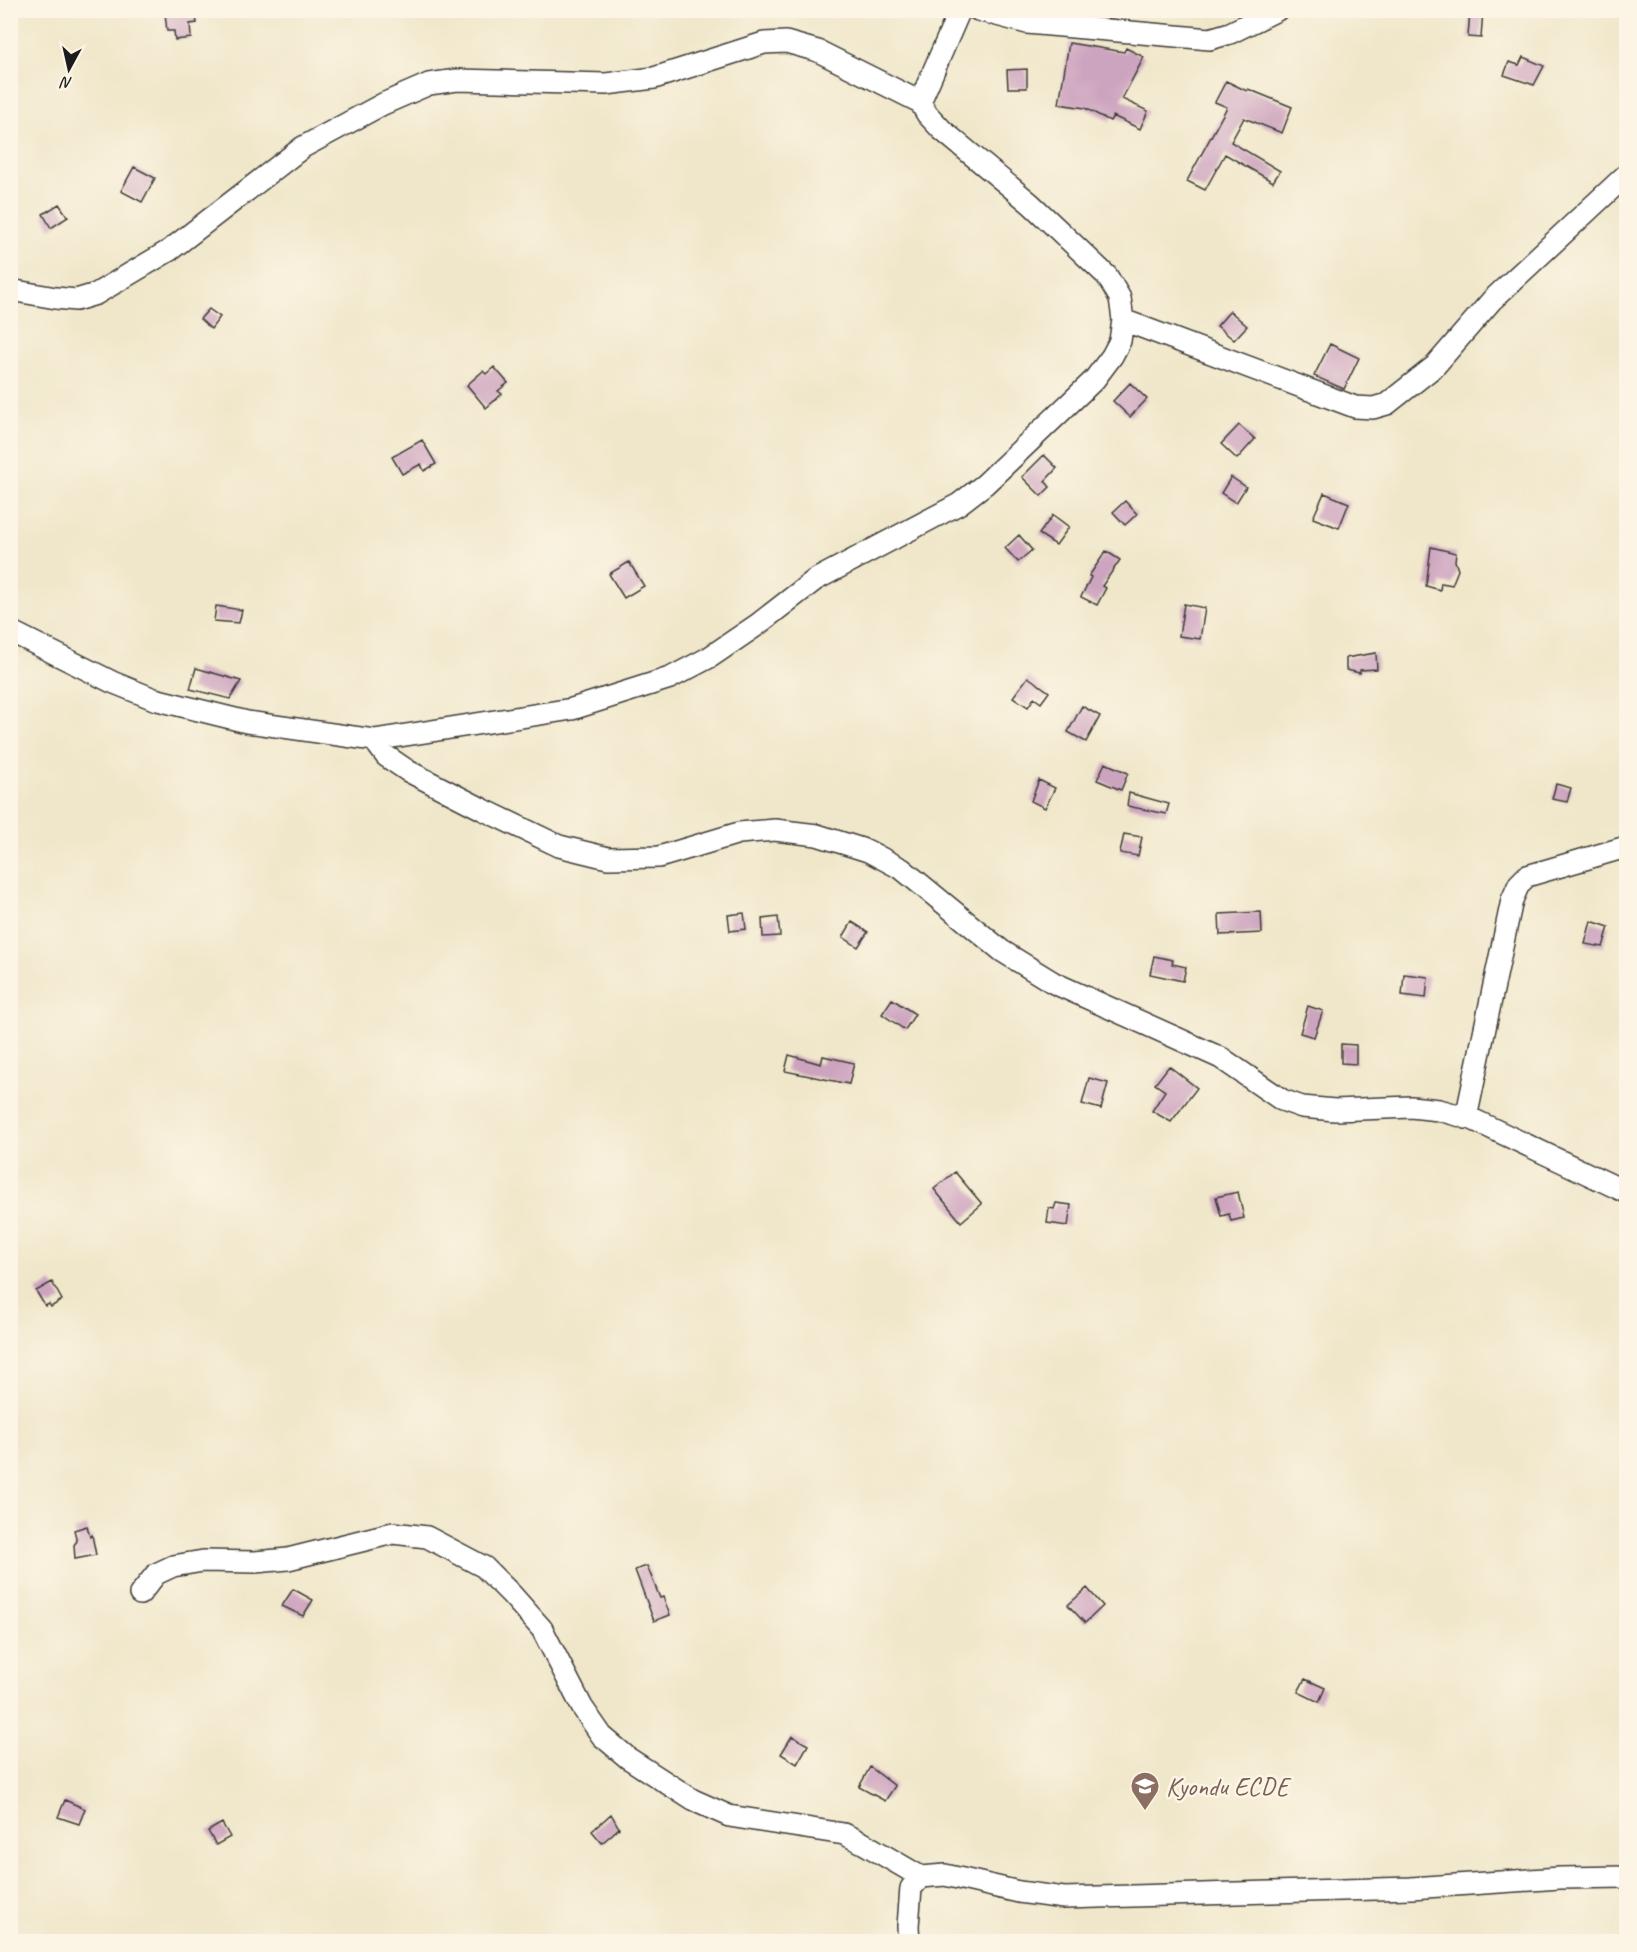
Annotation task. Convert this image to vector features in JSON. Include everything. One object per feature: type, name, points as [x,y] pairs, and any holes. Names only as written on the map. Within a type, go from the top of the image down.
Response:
[{"type":"street","points":[[920,102],[960,10]]},
{"type":"street","points":[[978,10],[1027,23],[1210,39],[1230,33],[1277,10]]},
{"type":"street","points":[[10,290],[76,300],[96,294],[170,250],[303,147],[383,104],[429,84],[457,80],[606,84],[625,82],[654,78],[764,43],[786,42],[818,51],[920,102],[927,114],[942,130],[1031,204],[1107,276],[1120,298],[1123,320],[1120,341],[1094,380],[985,484],[959,504],[815,580],[757,625],[710,657],[669,678],[572,709],[374,740],[247,722],[154,699],[112,682],[10,632]]},
{"type":"street","points":[[1123,320],[1355,407],[1373,408],[1387,405],[1435,366],[1492,300],[1626,175]]},
{"type":"street","points":[[374,740],[386,756],[408,771],[483,810],[559,846],[608,858],[659,857],[740,833],[775,830],[817,835],[868,851],[902,869],[1002,951],[1019,962],[1054,983],[1221,1058],[1282,1100],[1302,1107],[1335,1110],[1411,1107],[1439,1110],[1466,1118],[1626,1192]]},
{"type":"street","points":[[1466,1118],[1512,900],[1519,884],[1527,876],[1626,847]]},
{"type":"street","points":[[140,1594],[156,1574],[173,1566],[203,1561],[255,1562],[288,1559],[393,1533],[427,1537],[484,1567],[511,1594],[542,1629],[582,1707],[602,1736],[627,1758],[693,1800],[729,1816],[844,1834],[921,1877],[945,1875],[1019,1892],[1064,1898],[1411,1888],[1560,1878],[1626,1877]]},
{"type":"street","points":[[909,1941],[910,1888],[921,1877]]},
{"type":"building","points":[[195,10],[197,23],[190,24],[191,38],[175,40],[174,31],[167,31],[165,13]]},
{"type":"building","points":[[1470,10],[1483,10],[1481,38],[1468,37]]},
{"type":"building","points":[[1069,43],[1124,52],[1126,48],[1144,57],[1122,99],[1148,111],[1140,129],[1113,116],[1110,121],[1085,108],[1059,104]]},
{"type":"building","points":[[1523,57],[1544,66],[1534,85],[1504,75],[1509,62],[1519,65]]},
{"type":"building","points":[[1027,69],[1027,88],[1008,88],[1007,70]]},
{"type":"building","points":[[1226,81],[1292,107],[1282,133],[1244,118],[1231,142],[1280,171],[1273,182],[1225,154],[1205,190],[1187,181],[1227,107],[1215,102]]},
{"type":"building","points":[[134,167],[155,178],[142,202],[121,191]]},
{"type":"building","points":[[59,204],[68,217],[51,228],[43,214]]},
{"type":"building","points":[[209,309],[220,317],[211,329],[200,319]]},
{"type":"building","points":[[1230,311],[1247,326],[1234,340],[1217,326]]},
{"type":"building","points":[[1330,344],[1359,358],[1344,389],[1314,376]]},
{"type":"building","points":[[494,367],[508,383],[498,391],[502,394],[486,408],[467,385],[483,371],[486,374]]},
{"type":"building","points":[[1130,383],[1147,399],[1130,417],[1113,401]]},
{"type":"building","points":[[1239,425],[1255,439],[1237,459],[1221,444]]},
{"type":"building","points":[[422,440],[436,464],[424,471],[421,464],[402,474],[392,457]]},
{"type":"building","points":[[1044,455],[1057,468],[1045,481],[1050,487],[1041,496],[1022,477]]},
{"type":"building","points":[[1231,477],[1246,487],[1236,503],[1221,493]]},
{"type":"building","points":[[1324,493],[1349,503],[1339,528],[1313,518]]},
{"type":"building","points":[[1125,501],[1137,514],[1125,525],[1113,512]]},
{"type":"building","points":[[1053,515],[1069,527],[1056,545],[1039,534]]},
{"type":"building","points":[[1019,535],[1032,550],[1018,562],[1005,548]]},
{"type":"building","points":[[1431,547],[1456,553],[1455,561],[1458,570],[1452,585],[1441,583],[1440,590],[1426,586]]},
{"type":"building","points":[[1106,551],[1120,560],[1102,586],[1106,588],[1097,605],[1081,597],[1091,577],[1089,576]]},
{"type":"building","points":[[629,562],[644,586],[624,598],[609,574]]},
{"type":"building","points":[[1184,604],[1205,608],[1200,639],[1179,636]]},
{"type":"building","points":[[216,606],[242,610],[239,623],[214,621]]},
{"type":"building","points":[[1376,653],[1377,669],[1360,670],[1360,673],[1346,670],[1346,658]]},
{"type":"building","points":[[196,668],[241,681],[230,699],[190,689]]},
{"type":"building","points":[[1028,677],[1049,692],[1041,703],[1034,698],[1028,707],[1013,697]]},
{"type":"building","points":[[1082,706],[1100,716],[1086,742],[1068,732]]},
{"type":"building","points":[[1105,763],[1128,773],[1121,790],[1097,780]]},
{"type":"building","points":[[1039,780],[1055,788],[1045,808],[1031,801]]},
{"type":"building","points":[[1556,784],[1571,788],[1567,802],[1552,799]]},
{"type":"building","points":[[1129,793],[1169,804],[1166,814],[1127,806]]},
{"type":"building","points":[[1124,834],[1142,837],[1138,856],[1120,853]]},
{"type":"building","points":[[1261,912],[1262,933],[1220,935],[1219,914]]},
{"type":"building","points":[[744,913],[746,929],[730,931],[728,915]]},
{"type":"building","points":[[778,917],[780,936],[763,937],[762,919]]},
{"type":"building","points":[[1591,921],[1609,927],[1603,947],[1585,944]]},
{"type":"building","points":[[852,922],[868,932],[858,947],[843,937]]},
{"type":"building","points":[[1154,956],[1173,960],[1172,964],[1186,967],[1183,981],[1150,974]]},
{"type":"building","points":[[1404,974],[1428,977],[1426,998],[1402,995]]},
{"type":"building","points":[[892,999],[915,1014],[905,1030],[882,1014]]},
{"type":"building","points":[[1308,1006],[1323,1011],[1314,1037],[1300,1033]]},
{"type":"building","points":[[1341,1044],[1356,1045],[1356,1064],[1341,1063]]},
{"type":"building","points":[[789,1055],[821,1064],[823,1056],[854,1063],[849,1084],[785,1071]]},
{"type":"building","points":[[1169,1066],[1197,1088],[1171,1122],[1152,1111],[1165,1091],[1155,1084]]},
{"type":"building","points":[[1089,1078],[1108,1083],[1101,1109],[1082,1104]]},
{"type":"building","points":[[955,1172],[982,1204],[961,1222],[934,1189]]},
{"type":"building","points":[[1238,1192],[1244,1218],[1231,1221],[1229,1214],[1221,1216],[1216,1197]]},
{"type":"building","points":[[1056,1203],[1071,1205],[1068,1226],[1047,1223],[1049,1208],[1054,1209]]},
{"type":"building","points":[[52,1282],[62,1300],[51,1307],[49,1304],[45,1306],[36,1291]]},
{"type":"building","points":[[87,1526],[90,1537],[92,1535],[96,1555],[75,1559],[74,1545],[77,1541],[74,1530]]},
{"type":"building","points":[[647,1566],[660,1598],[663,1597],[670,1615],[654,1621],[635,1570]]},
{"type":"building","points":[[1087,1588],[1103,1606],[1085,1623],[1068,1605]]},
{"type":"building","points":[[293,1589],[313,1600],[303,1616],[282,1606]]},
{"type":"building","points":[[1305,1679],[1325,1688],[1319,1702],[1298,1692]]},
{"type":"building","points":[[792,1736],[808,1745],[797,1764],[781,1754]]},
{"type":"building","points":[[870,1767],[895,1786],[885,1801],[859,1787]]},
{"type":"building","points":[[65,1800],[85,1809],[79,1824],[58,1817]]},
{"type":"building","points":[[611,1814],[619,1828],[602,1843],[592,1831]]},
{"type":"building","points":[[222,1823],[230,1837],[216,1845],[208,1831]]},
{"type":"place","name":"Kyondu ECDE","points":[[1145,1812]]}]
